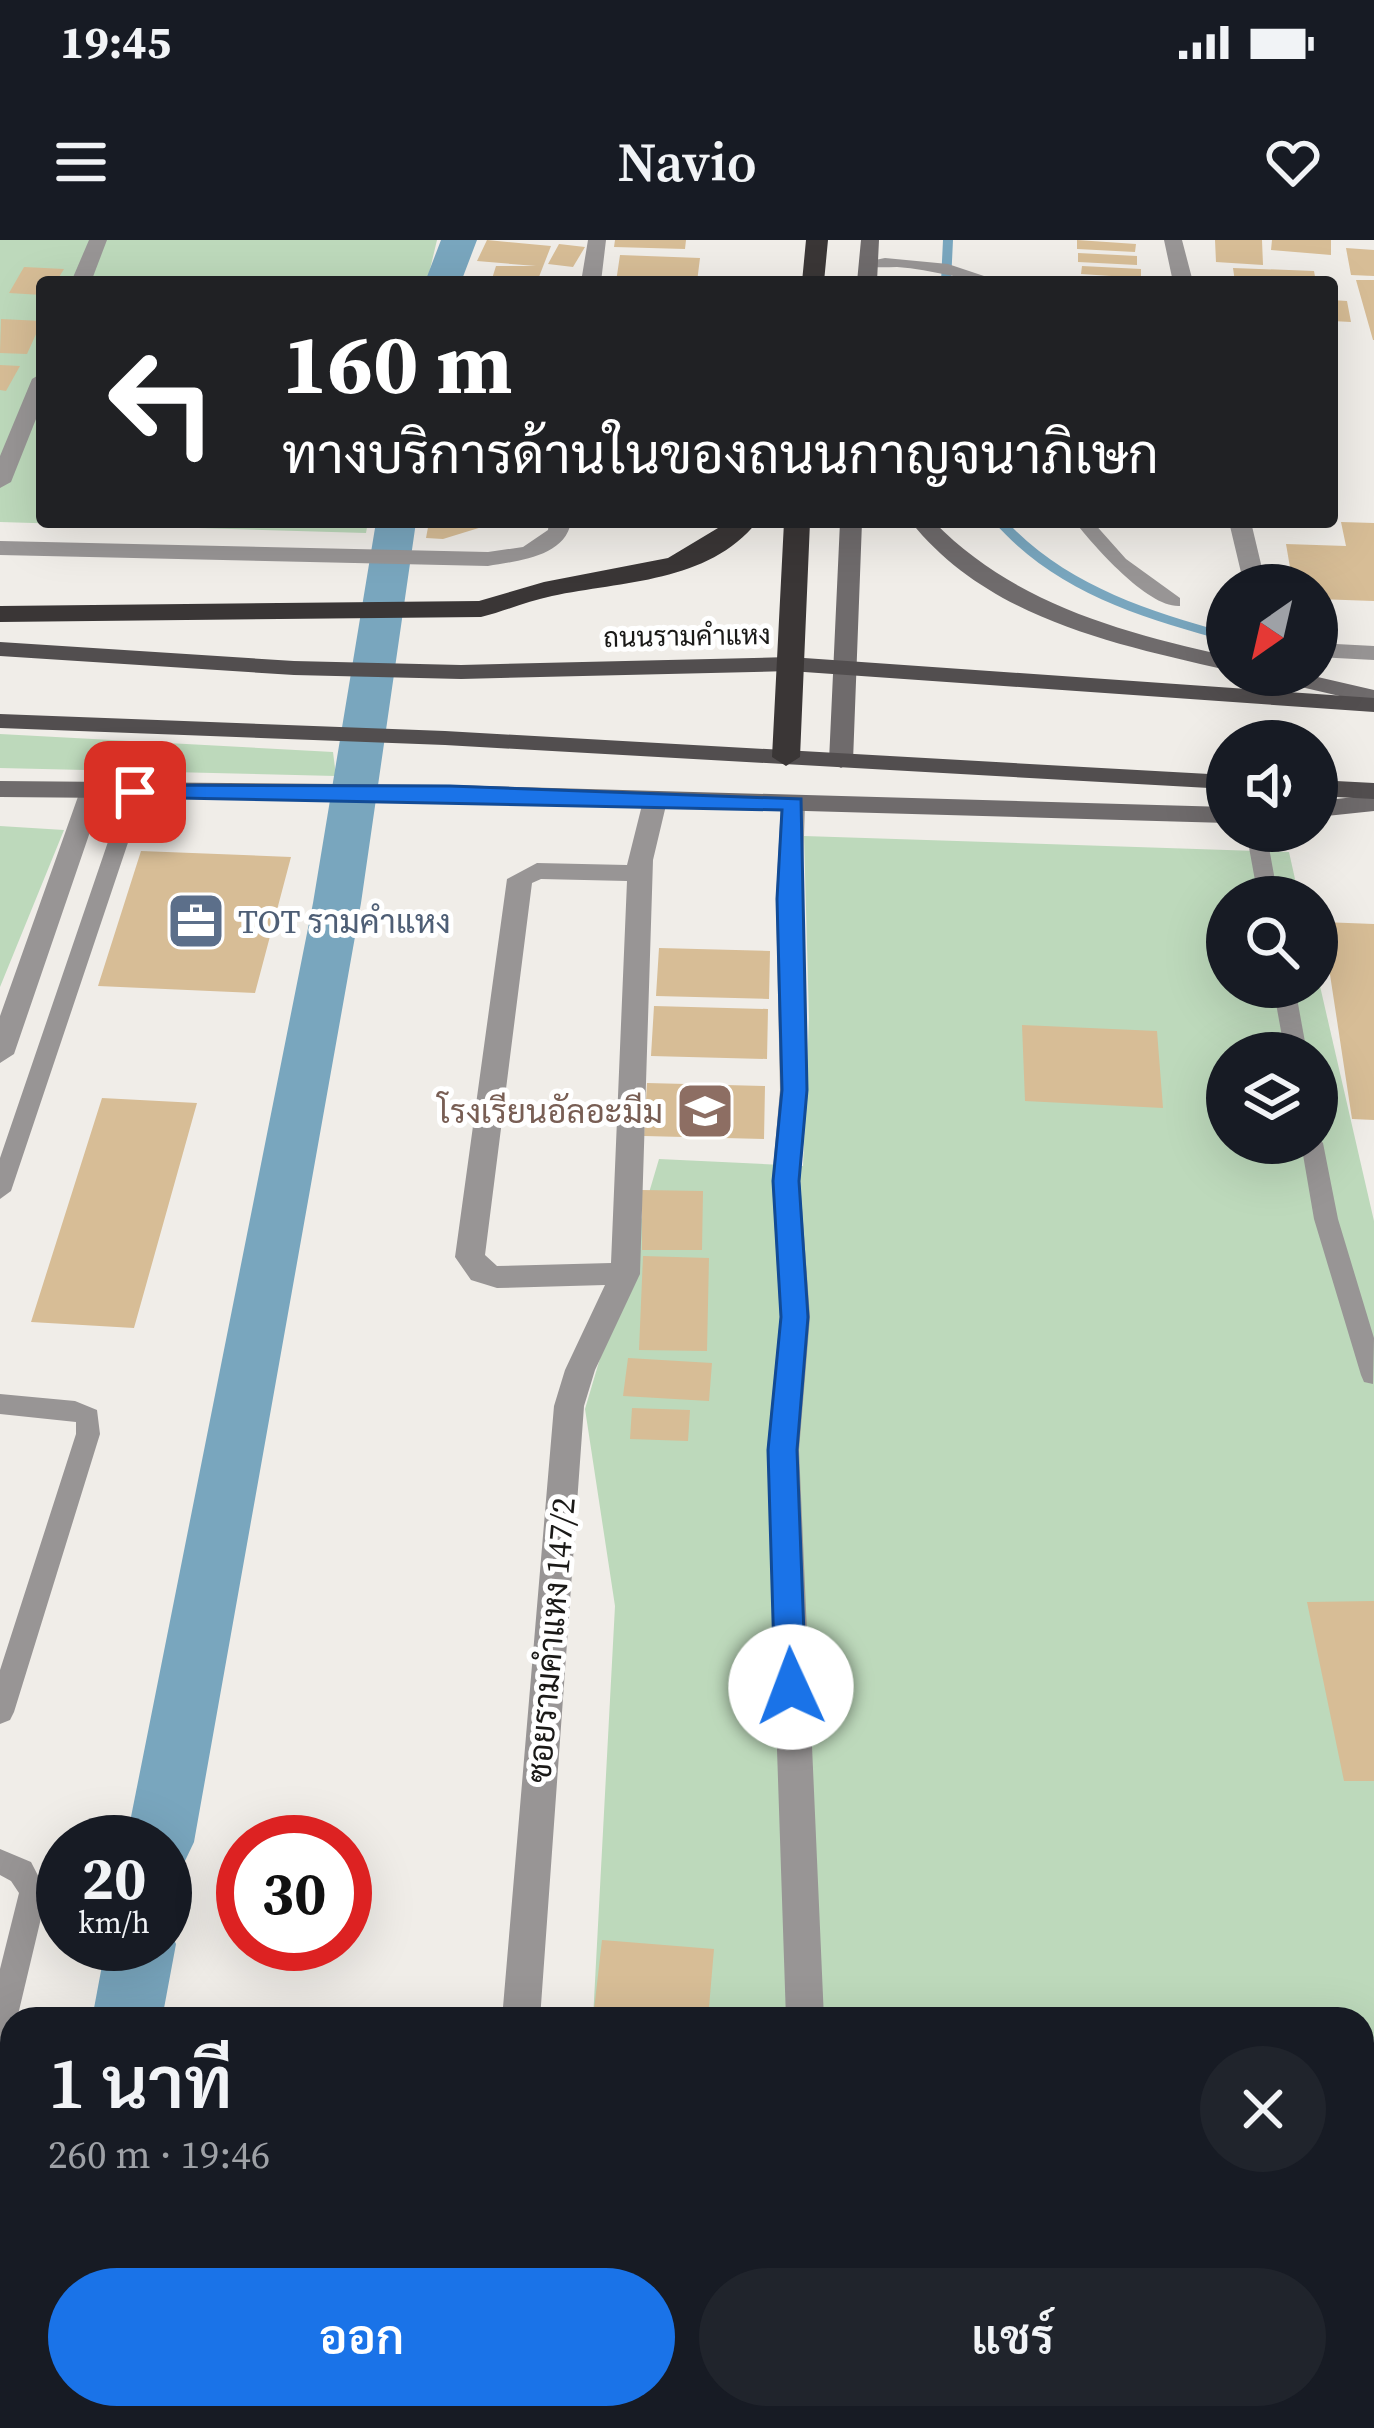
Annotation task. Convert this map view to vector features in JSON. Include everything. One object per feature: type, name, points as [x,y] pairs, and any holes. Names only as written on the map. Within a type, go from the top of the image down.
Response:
[{"type":"highway","points":[[814,276],[817,240]]},
{"type":"highway","points":[[0,614],[481,609],[554,588],[612,582],[662,569],[699,554],[736,528]]},
{"type":"highway","points":[[786,757],[797,528]]},
{"type":"main road","points":[[867,272],[870,240]]},
{"type":"main road","points":[[841,761],[851,528]]},
{"type":"main road","points":[[928,528],[981,578],[1047,614],[1119,640],[1206,659]]},
{"type":"main road","name":"ถนนรามคำแหง","points":[[0,649],[294,668],[460,672],[790,664],[1374,701]]},
{"type":"main road","points":[[1338,691],[1374,701]]},
{"type":"main road","points":[[0,721],[445,738],[1206,781]]},
{"type":"main road","points":[[0,789],[450,793],[1206,814]]},
{"type":"main road","points":[[1338,789],[1374,791]]},
{"type":"main road","points":[[1338,807],[1374,803]]},
{"type":"street","points":[[83,276],[98,240]]},
{"type":"street","points":[[592,276],[597,240]]},
{"type":"street","points":[[1172,240],[1181,276]]},
{"type":"street","points":[[0,482],[36,394]]},
{"type":"street","points":[[0,548],[319,559],[488,559],[530,552],[559,528]]},
{"type":"street","points":[[1241,528],[1250,564]]},
{"type":"street","points":[[1338,651],[1374,652]]},
{"type":"street","points":[[0,1054],[92,791]]},
{"type":"street","name":"ซอยรามคำแหง 147/2","points":[[522,2007],[569,1406],[580,1370],[626,1274],[639,873],[655,801]]},
{"type":"street","points":[[794,804],[789,899],[794,1090],[786,1181],[795,1317],[783,1450],[805,2007]]},
{"type":"street","points":[[626,1274],[497,1277],[481,1272],[470,1257],[520,880],[537,872],[639,873]]},
{"type":"lane","points":[[867,272],[904,261],[957,268],[978,276]]},
{"type":"lane","points":[[1089,528],[1120,563],[1174,602]]},
{"type":"lane","points":[[0,1191],[135,792]]},
{"type":"lane","points":[[1316,1164],[1326,1219],[1373,1375]]},
{"type":"lane","points":[[0,1405],[75,1411],[88,1418],[88,1434],[0,1712]]},
{"type":"lane","points":[[0,1862],[11,1863],[26,1875],[33,1893],[5,2007]]},
{"type":"green space","points":[[0,240],[437,240],[428,276],[36,276],[36,523],[0,522]]},
{"type":"green space","points":[[200,528],[367,528],[366,533]]},
{"type":"green space","points":[[0,734],[333,752],[336,776],[0,768]]},
{"type":"green space","points":[[0,826],[64,830],[0,987]]},
{"type":"green space","points":[[804,836],[1289,852],[1294,876],[1206,876],[1206,1008],[1325,1008],[1331,1032],[1206,1032],[1206,1164],[1338,1164],[1338,1064],[1374,1221],[1374,2007],[594,2007],[615,1606],[585,1409],[659,1159],[803,1166],[809,1019]]},
{"type":"building","points":[[487,240],[551,246],[539,276],[493,276],[496,266],[536,266],[477,261]]},
{"type":"building","points":[[615,240],[686,240],[685,249],[614,247]]},
{"type":"building","points":[[1077,240],[1136,244],[1135,252],[1077,249]]},
{"type":"building","points":[[1215,240],[1262,240],[1263,265],[1216,262]]},
{"type":"building","points":[[1272,240],[1331,240],[1331,255],[1271,250]]},
{"type":"building","points":[[559,244],[585,247],[573,267],[548,264]]},
{"type":"building","points":[[1346,248],[1374,250],[1374,276],[1351,275]]},
{"type":"building","points":[[1078,253],[1137,256],[1137,265],[1078,262]]},
{"type":"building","points":[[620,255],[700,258],[698,276],[617,276]]},
{"type":"building","points":[[1082,266],[1141,269],[1141,276],[1081,274]]},
{"type":"building","points":[[24,267],[64,269],[60,276],[36,276],[36,295],[9,293]]},
{"type":"building","points":[[1233,268],[1314,271],[1315,276],[1234,276]]},
{"type":"building","points":[[1356,280],[1374,280],[1374,340],[1373,340]]},
{"type":"building","points":[[1338,300],[1347,301],[1351,322],[1338,321]]},
{"type":"building","points":[[1,319],[36,321],[27,354],[0,353]]},
{"type":"building","points":[[0,365],[20,366],[6,391],[0,390]]},
{"type":"building","points":[[1341,522],[1374,523],[1374,601],[1338,600],[1338,564],[1289,564],[1286,544],[1346,546]]},
{"type":"building","points":[[428,528],[479,528],[443,539],[426,538]]},
{"type":"building","name":"TOT รามคำแหง","points":[[141,851],[291,857],[255,993],[98,986]]},
{"type":"building","points":[[1338,923],[1374,924],[1374,1120],[1352,1119],[1335,1008]]},
{"type":"building","points":[[659,948],[770,951],[769,999],[656,996]]},
{"type":"building","points":[[654,1006],[768,1009],[767,1059],[651,1056]]},
{"type":"building","points":[[1022,1025],[1157,1031],[1163,1108],[1025,1101]]},
{"type":"building","name":"โรงเรียนอัลอะมีม","points":[[647,1083],[765,1086],[764,1139],[644,1136]]},
{"type":"building","points":[[102,1098],[197,1103],[134,1328],[31,1322]]},
{"type":"building","points":[[642,1190],[703,1191],[702,1250],[642,1250]]},
{"type":"building","points":[[643,1256],[709,1258],[707,1351],[639,1350]]},
{"type":"building","points":[[628,1358],[712,1363],[709,1401],[623,1396]]},
{"type":"building","points":[[632,1408],[690,1410],[688,1441],[630,1439]]},
{"type":"building","points":[[1374,1601],[1374,1781],[1344,1781],[1307,1602]]},
{"type":"building","points":[[602,1940],[714,1949],[709,2007],[594,2007]]},
{"type":"waterway","points":[[445,276],[459,240]]},
{"type":"waterway","points":[[946,276],[948,240]]},
{"type":"waterway","points":[[165,1815],[337,903],[395,528]]},
{"type":"waterway","points":[[1006,528],[1023,546],[1076,582],[1206,631]]},
{"type":"waterway","points":[[129,2007],[136,1971]]},
{"type":"place","name":"TOT รามคำแหง","points":[[196,921]]},
{"type":"place","name":"โรงเรียนอัลอะมีม","points":[[705,1111]]},
{"type":"route","points":[[135,792],[450,793],[794,804],[789,899],[794,1090],[786,1181],[795,1317],[783,1450],[791,1687]]}]
